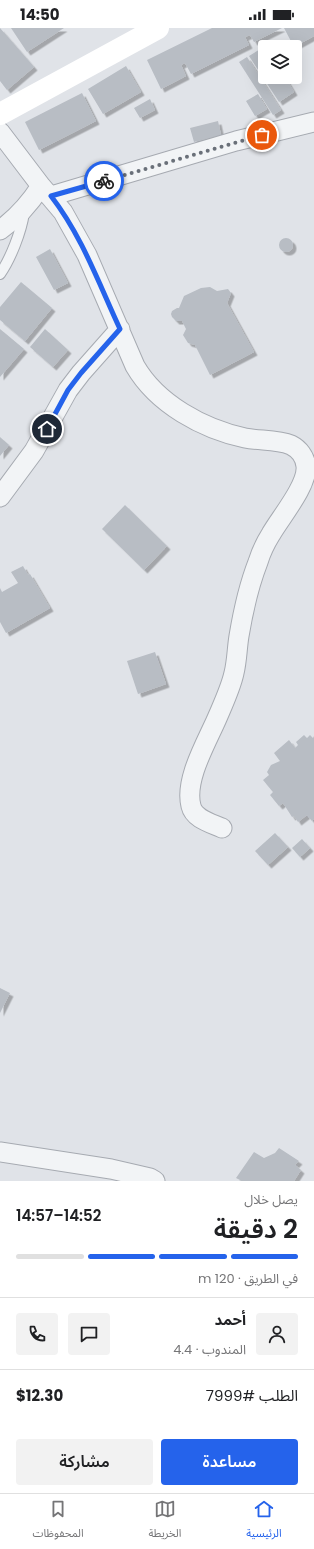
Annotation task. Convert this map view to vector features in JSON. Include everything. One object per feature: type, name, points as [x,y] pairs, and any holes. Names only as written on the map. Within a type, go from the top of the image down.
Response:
[{"type":"main road","points":[[0,114],[158,28]]},
{"type":"street","points":[[0,230],[33,199],[46,191],[314,122]]},
{"type":"street","points":[[0,132],[63,212],[87,254],[135,366],[141,376],[162,397],[190,417],[221,432],[246,438],[291,445],[301,452],[304,457],[307,467],[297,494],[271,534],[258,561],[241,624],[234,673],[219,715],[199,758],[192,778],[190,800],[194,812],[200,818],[222,828]]},
{"type":"street","points":[[0,496],[34,451],[68,390],[120,329]]},
{"type":"street","points":[[0,1152],[111,1169],[150,1178],[155,1181]]},
{"type":"lane","points":[[0,274],[6,265],[22,222],[24,208]]},
{"type":"building","points":[[0,28],[34,67],[7,90],[0,81]]},
{"type":"building","points":[[11,28],[64,28],[27,52]]},
{"type":"building","points":[[212,28],[282,28],[254,42],[250,35],[245,37],[249,45],[191,74],[185,63],[181,65],[186,76],[161,89],[147,60]]},
{"type":"building","points":[[284,28],[314,28],[314,36],[302,43],[302,40],[290,40]]},
{"type":"building","points":[[258,50],[258,70],[249,56]]},
{"type":"building","points":[[247,57],[258,74],[258,84],[264,84],[281,110],[273,115],[239,62]]},
{"type":"building","points":[[126,66],[141,92],[103,114],[88,89]]},
{"type":"building","points":[[267,84],[289,84],[294,92],[279,102]]},
{"type":"building","points":[[82,93],[96,121],[39,150],[25,122]]},
{"type":"building","points":[[258,94],[267,109],[255,116],[246,101]]},
{"type":"building","points":[[150,99],[155,110],[140,118],[134,108]]},
{"type":"building","points":[[218,121],[221,135],[194,142],[190,128]]},
{"type":"building","points":[[286,238],[291,240],[293,245],[291,250],[286,252],[281,250],[279,245],[281,240]]},
{"type":"building","points":[[50,249],[68,283],[54,290],[36,257]]},
{"type":"building","points":[[21,282],[52,308],[25,341],[0,320],[0,307]]},
{"type":"building","points":[[210,287],[217,291],[228,289],[231,293],[227,303],[254,352],[210,375],[195,345],[188,343],[183,335],[186,329],[182,321],[176,321],[171,314],[172,311],[179,308],[184,296],[201,288]]},
{"type":"building","points":[[0,329],[24,349],[0,377]]},
{"type":"building","points":[[45,329],[68,350],[53,367],[30,347]]},
{"type":"building","points":[[0,437],[9,445],[0,456]]},
{"type":"building","points":[[125,505],[167,546],[144,570],[102,529]]},
{"type":"building","points":[[23,566],[28,575],[30,574],[50,608],[6,633],[0,622],[0,588],[2,592],[18,583],[11,572]]},
{"type":"building","points":[[155,652],[166,684],[138,694],[127,661]]},
{"type":"building","points":[[304,735],[307,738],[310,735],[313,738],[314,736],[314,819],[312,821],[307,815],[298,822],[294,816],[292,817],[283,803],[279,806],[270,795],[273,792],[263,780],[269,775],[267,772],[271,765],[280,761],[274,753],[289,740],[295,748],[298,745],[296,742]]},
{"type":"building","points":[[275,833],[288,847],[268,865],[255,851]]},
{"type":"building","points":[[302,839],[310,848],[300,857],[292,848]]},
{"type":"building","points":[[0,988],[10,993],[0,1013]]},
{"type":"building","points":[[279,1148],[299,1161],[295,1165],[301,1170],[294,1181],[242,1181],[236,1178],[254,1152],[264,1158],[275,1153]]},
{"type":"way so far","points":[[104,181],[236,141],[262,135]]},
{"type":"route","points":[[47,429],[68,390],[120,329],[87,254],[63,212],[51,196],[104,181]]}]
